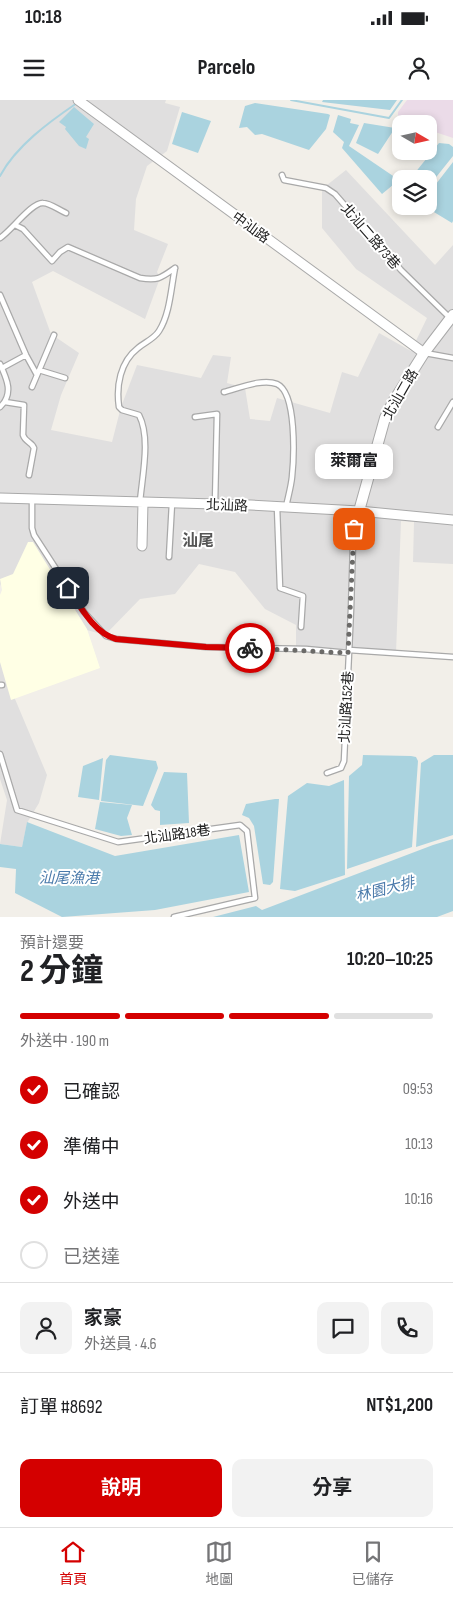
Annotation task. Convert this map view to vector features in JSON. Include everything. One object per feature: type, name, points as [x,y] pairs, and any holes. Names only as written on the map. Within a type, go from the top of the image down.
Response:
[{"type":"street","name":"中汕路","points":[[80,102],[424,353]]},
{"type":"street","name":"北汕二路","points":[[356,511],[385,418],[424,353],[452,317]]},
{"type":"street","name":"北汕路","points":[[0,498],[282,507],[356,511],[453,520]]},
{"type":"street","points":[[141,502],[142,546]]},
{"type":"lane","name":"北汕二路73巷","points":[[282,175],[284,180],[326,188],[335,194],[401,270],[452,317]]},
{"type":"lane","points":[[0,238],[35,204],[42,202],[66,212]]},
{"type":"lane","points":[[15,225],[23,230],[52,260],[68,247],[140,278],[153,280],[162,278],[175,268],[167,310],[159,331],[154,337],[136,349],[126,360],[120,375],[119,408],[139,415],[142,421],[145,444],[141,502]]},
{"type":"lane","points":[[0,295],[26,355],[38,372],[65,378]]},
{"type":"lane","points":[[32,387],[54,335]]},
{"type":"lane","points":[[424,353],[453,358]]},
{"type":"lane","points":[[0,406],[5,402],[8,384],[1,366],[26,355]]},
{"type":"lane","points":[[224,392],[256,383],[276,383],[283,388],[289,401],[293,440],[292,478],[282,507],[280,588],[303,596],[302,627]]},
{"type":"lane","points":[[5,402],[24,405],[23,435],[25,440],[32,444],[34,448],[29,475]]},
{"type":"lane","points":[[438,427],[453,402]]},
{"type":"lane","points":[[195,417],[217,414],[216,504]]},
{"type":"lane","points":[[32,500],[32,528],[34,535],[84,612],[106,636],[116,639],[206,647],[306,649],[453,657]]},
{"type":"lane","points":[[169,557],[172,503]]},
{"type":"lane","name":"北汕路152巷","points":[[327,773],[341,768],[343,765],[356,511]]},
{"type":"lane","name":"北汕路18巷","points":[[0,754],[17,810],[118,842],[240,825],[247,832],[255,898],[174,917]]},
{"type":"shaded area","points":[[0,100],[166,100],[165,103],[180,107],[167,151],[147,166],[136,199],[134,230],[168,244],[157,272],[160,278],[145,319],[53,271],[32,282],[51,334],[79,353],[61,395],[51,430],[112,442],[121,407],[137,365],[201,378],[213,355],[231,357],[227,383],[245,388],[250,419],[270,421],[277,398],[330,413],[342,372],[358,377],[379,333],[411,351],[427,318],[356,269],[322,228],[322,189],[346,170],[435,265],[453,245],[453,564],[413,562],[414,522],[401,521],[396,653],[296,649],[296,625],[265,609],[235,572],[199,564],[175,594],[140,599],[105,635],[83,629],[2,580],[0,586]]},
{"type":"shaded area","points":[[407,100],[453,100],[453,138],[438,133],[438,115],[398,115],[398,112]]},
{"type":"shaded area","points":[[28,542],[33,542],[87,629],[100,668],[11,700],[0,662],[0,595],[2,590],[0,579],[13,574]]},
{"type":"shaded area","points":[[0,653],[15,699],[47,775],[39,803],[27,823],[22,847],[0,844],[7,800],[0,779]]},
{"type":"water","points":[[323,100],[397,100],[390,110],[322,102]]},
{"type":"water","points":[[255,103],[330,115],[326,129],[309,150],[262,134],[255,135],[247,127],[239,128],[245,106]]},
{"type":"water","points":[[74,107],[94,124],[86,137],[89,139],[86,149],[79,146],[65,129],[66,127],[59,122]]},
{"type":"water","points":[[182,112],[211,121],[198,153],[172,144]]},
{"type":"water","points":[[338,115],[351,119],[350,123],[359,125],[349,146],[392,175],[392,186],[382,194],[342,148],[344,142],[333,132]]},
{"type":"water","points":[[364,123],[392,128],[392,133],[378,154],[356,143]]},
{"type":"water","points":[[438,144],[449,144],[453,147],[453,156],[437,176],[437,170],[417,170],[425,160],[438,160]]},
{"type":"water","points":[[453,162],[452,223],[437,214],[437,183]]},
{"type":"water","points":[[110,755],[156,761],[158,768],[143,806],[101,801],[106,760]]},
{"type":"water","points":[[363,755],[416,757],[418,761],[412,847],[347,869],[349,776],[362,765]]},
{"type":"water","points":[[434,755],[453,755],[453,835],[416,847],[421,763]]},
{"type":"water","points":[[103,758],[99,800],[78,797],[83,766]]},
{"type":"water","points":[[164,772],[187,773],[189,823],[160,825],[160,811],[155,810],[151,805]]},
{"type":"water","points":[[344,780],[345,875],[295,891],[280,889],[288,796],[307,783],[329,786]]},
{"type":"water","points":[[279,799],[273,882],[270,885],[263,884],[254,826],[249,818],[242,815],[246,804]]},
{"type":"water","points":[[100,802],[132,805],[127,818],[132,835],[121,836],[95,829]]},
{"type":"water","name":"汕尾漁港","points":[[27,822],[115,856],[239,835],[249,892],[155,910],[62,917],[15,893],[16,869],[0,867],[0,844],[22,847]]},
{"type":"water","name":"林園大排","points":[[453,839],[453,911],[437,917],[213,917],[256,906],[262,910]]},
{"type":"waterway","points":[[291,100],[389,118],[402,100]]},
{"type":"waterway","points":[[0,176],[15,155],[34,135],[77,103]]},
{"type":"way so far","points":[[250,648],[306,649],[348,653],[354,529]]},
{"type":"place","name":"萊爾富","points":[[354,529]]},
{"type":"district","name":"汕尾","points":[[198,540]]},
{"type":"route","points":[[68,588],[84,612],[106,636],[116,639],[206,647],[250,648]]}]
